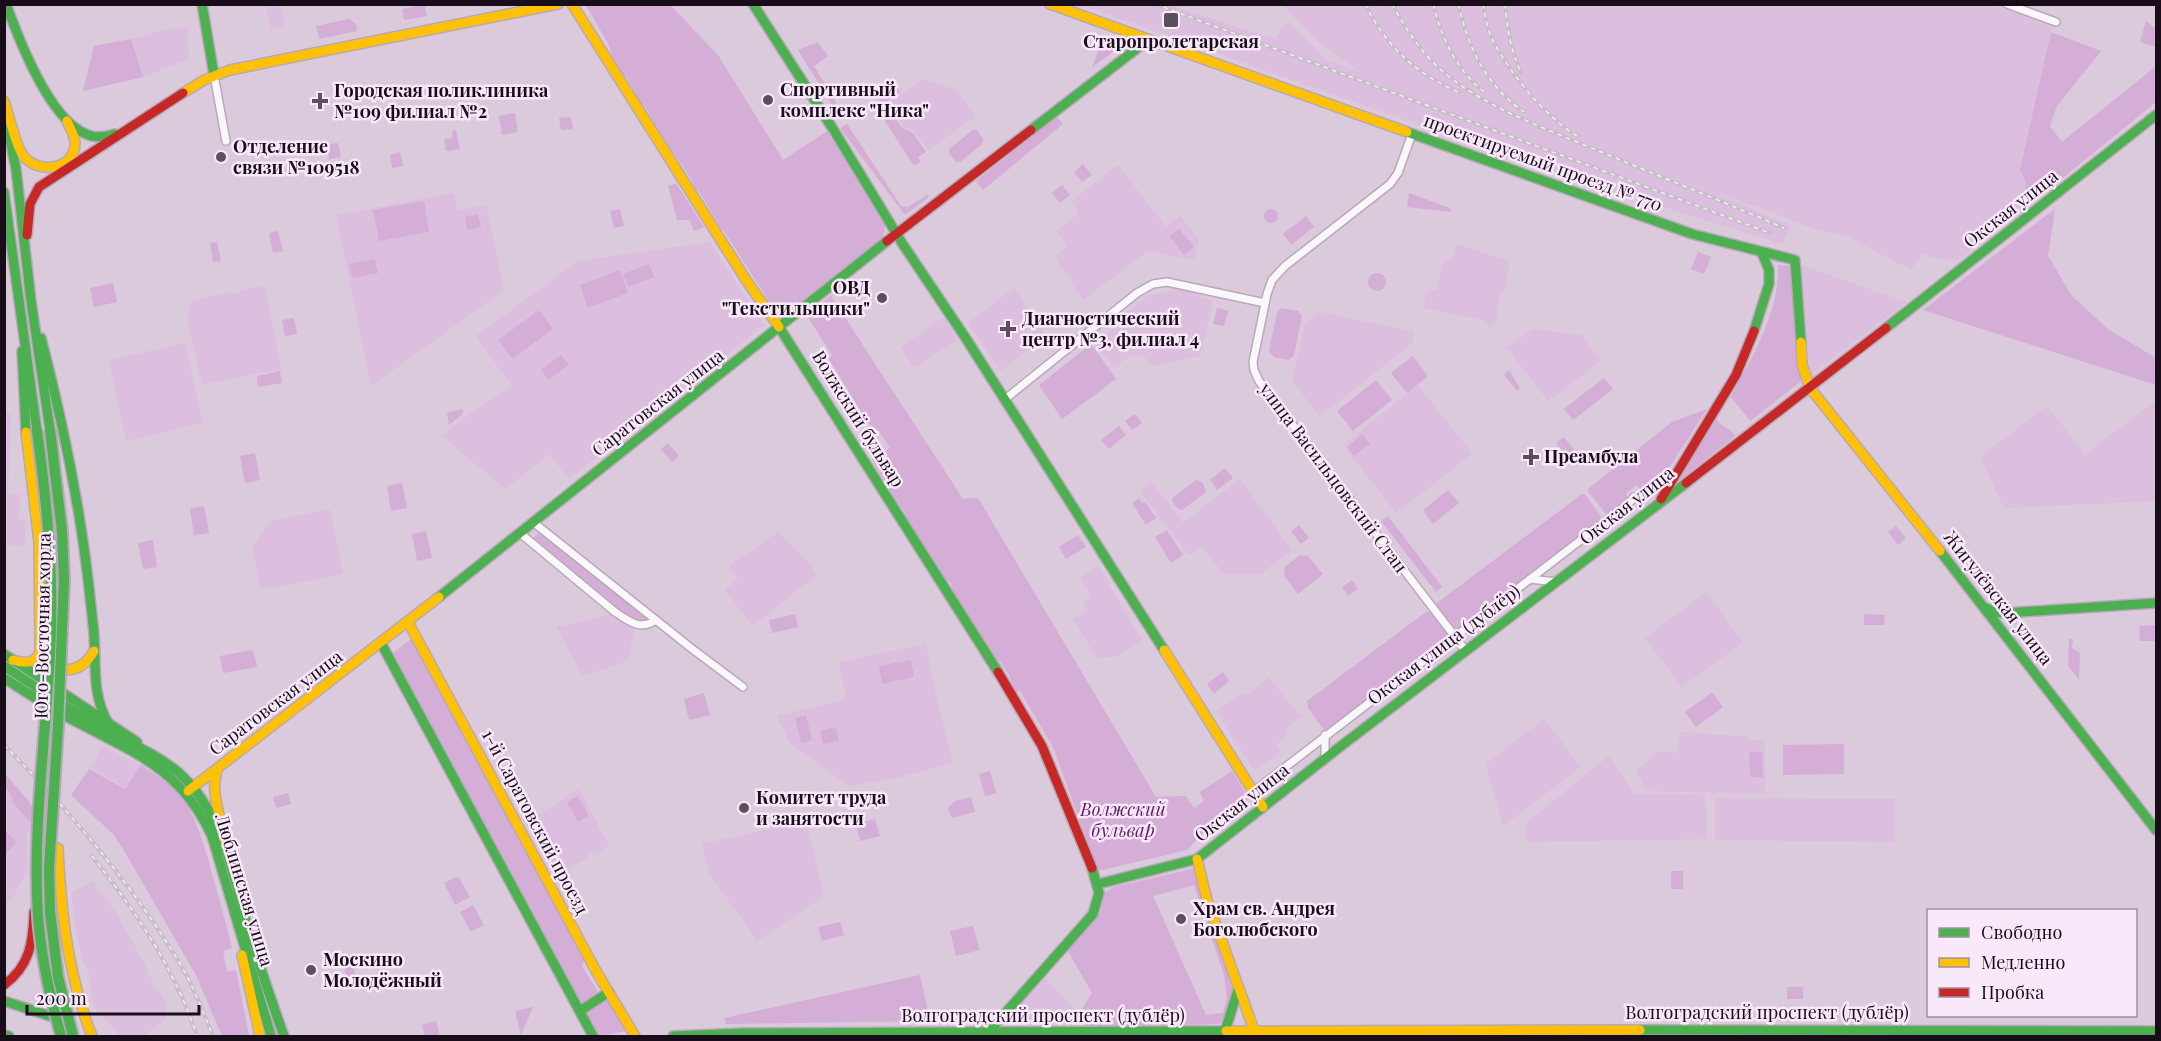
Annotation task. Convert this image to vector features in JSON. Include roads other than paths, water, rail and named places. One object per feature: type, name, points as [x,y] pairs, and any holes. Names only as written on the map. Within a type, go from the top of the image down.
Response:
[{"type":"main road","points":[[6,4],[32,67],[49,98],[64,116],[87,135],[100,137],[120,132]]},
{"type":"main road","points":[[202,4],[214,75]]},
{"type":"main road","points":[[28,264],[28,211],[33,194],[39,187],[96,151],[120,132],[214,75],[558,4]]},
{"type":"main road","name":"Волжский бульвар","points":[[572,4],[746,280],[780,327],[1034,731],[1045,752],[1098,884]]},
{"type":"main road","points":[[753,4],[1263,807]]},
{"type":"main road","name":"проектируемый проезд № 770","points":[[1050,4],[1692,234],[1795,260],[1802,364],[1810,388]]},
{"type":"main road","name":"Саратовская улица","points":[[190,789],[408,622],[897,234],[1148,40]]},
{"type":"main road","points":[[4,101],[22,154],[27,161],[44,169],[64,164],[72,153],[74,140],[64,116]]},
{"type":"main road","name":"Юго-Восточная хорда","points":[[4,110],[16,170],[62,531],[64,580],[56,771],[49,869],[50,912],[58,977],[70,1036]]},
{"type":"main road","name":"Окская улица","points":[[1098,884],[1197,859],[1810,388],[2157,115]]},
{"type":"main road","name":"Юго-Восточная хорда","points":[[4,192],[50,532],[51,643],[36,864],[38,917],[45,975],[70,1036]]},
{"type":"main road","points":[[4,241],[14,266]]},
{"type":"main road","points":[[1658,503],[1736,375],[1750,345],[1770,284],[1769,270],[1762,253]]},
{"type":"main road","points":[[31,301],[75,492],[92,604],[97,698],[108,723]]},
{"type":"main road","points":[[7,660],[31,662],[38,656],[40,646],[39,542],[25,425],[21,321]]},
{"type":"main road","name":"Жигулёвская улица","points":[[1810,388],[2157,830]]},
{"type":"main road","points":[[1983,607],[1994,612],[2017,612],[2157,603]]},
{"type":"main road","points":[[2012,643],[2006,634],[2004,624],[2010,616],[2017,612]]},
{"type":"main road","name":"1-й Саратовский проезд","points":[[408,622],[634,1036]]},
{"type":"main road","points":[[381,643],[593,1036]]},
{"type":"main road","points":[[40,646],[48,662],[60,670],[69,671],[86,663],[92,655],[95,644]]},
{"type":"main road","points":[[7,660],[108,723],[147,751]]},
{"type":"main road","points":[[7,660],[94,724],[147,751]]},
{"type":"main road","name":"Люблинская улица","points":[[4,678],[60,713],[155,764],[190,789],[208,825],[272,1036]]},
{"type":"main road","name":"Люблинская улица","points":[[147,751],[178,772],[211,814],[224,845],[242,910],[284,1036]]},
{"type":"main road","points":[[220,766],[214,774],[213,783],[223,825],[224,845]]},
{"type":"main road","points":[[56,771],[59,860],[66,932],[83,1011],[92,1036]]},
{"type":"main road","points":[[1197,859],[1207,900],[1238,989],[1246,1032]]},
{"type":"main road","points":[[4,985],[23,968],[33,945],[36,864]]},
{"type":"main road","points":[[985,1035],[1093,914],[1099,897],[1098,884]]},
{"type":"main road","points":[[238,923],[249,995],[260,1036]]},
{"type":"main road","points":[[1224,1034],[1238,989]]},
{"type":"main road","points":[[580,1011],[609,992]]},
{"type":"main road","points":[[4,1002],[61,1020],[68,1024],[70,1036]]},
{"type":"main road","points":[[279,1023],[289,1036]]},
{"type":"main road","name":"Волгоградский проспект (дублёр)","points":[[1414,1029],[1454,1036]]},
{"type":"main road","name":"Волгоградский проспект (дублёр)","points":[[673,1036],[744,1033],[1224,1034],[1414,1029],[2157,1031]]},
{"type":"main road","points":[[4,1035],[9,1036]]},
{"type":"street","points":[[2007,4],[2056,22]]},
{"type":"street","points":[[214,75],[226,141]]},
{"type":"street","name":"улица Васильцовский Стан","points":[[1412,134],[1398,172],[1390,184],[1279,272],[1270,284],[1253,366],[1256,377],[1466,651]]},
{"type":"street","points":[[1004,399],[1129,300],[1153,284],[1173,283],[1265,303]]},
{"type":"street","name":"Окская улица (дублёр)","points":[[1253,792],[1634,497]]},
{"type":"street","points":[[533,522],[743,687]]},
{"type":"street","points":[[520,533],[607,606],[629,621],[637,625],[649,626],[656,620]]},
{"type":"street","points":[[1530,579],[1556,582]]},
{"type":"street","points":[[1325,735],[1325,759]]},
{"type":"railway","points":[[1155,4],[1770,233]]},
{"type":"railway","points":[[1365,4],[1384,34],[1405,59],[1432,78],[1463,94]]},
{"type":"railway","points":[[1392,4],[1414,39],[1433,63],[1456,82],[1490,103],[1545,129],[1784,228]]},
{"type":"railway","points":[[1433,4],[1451,52],[1465,73],[1484,92]]},
{"type":"railway","points":[[1458,4],[1468,37],[1481,65],[1499,90],[1524,112]]},
{"type":"railway","points":[[1483,4],[1491,37],[1507,64],[1540,105],[1577,136]]},
{"type":"railway","points":[[1505,4],[1510,39],[1521,73]]},
{"type":"railway","points":[[4,745],[75,821],[141,904],[184,971],[213,1036]]},
{"type":"railway","points":[[92,856],[124,898],[166,964],[178,987],[197,1036]]},
{"type":"place","name":"Старопролетарская","points":[[1171,20]]},
{"type":"place","name":"Спортивный комплекс \"Ника\"","points":[[768,100]]},
{"type":"place","name":"Городская поликлиника №109 филиал №2","points":[[320,101]]},
{"type":"place","name":"Отделение связи №109518","points":[[221,157]]},
{"type":"place","name":"ОВД \"Текстильщики\"","points":[[882,298]]},
{"type":"place","name":"Диагностический центр №3, филиал 4","points":[[1008,329]]},
{"type":"place","name":"Преамбула","points":[[1531,457]]},
{"type":"place","name":"Комитет труда и занятости","points":[[744,808]]},
{"type":"place","name":"Храм св. Андрея Боголюбского","points":[[1181,919]]},
{"type":"place","name":"Москино Молодёжный","points":[[311,970]]}]
